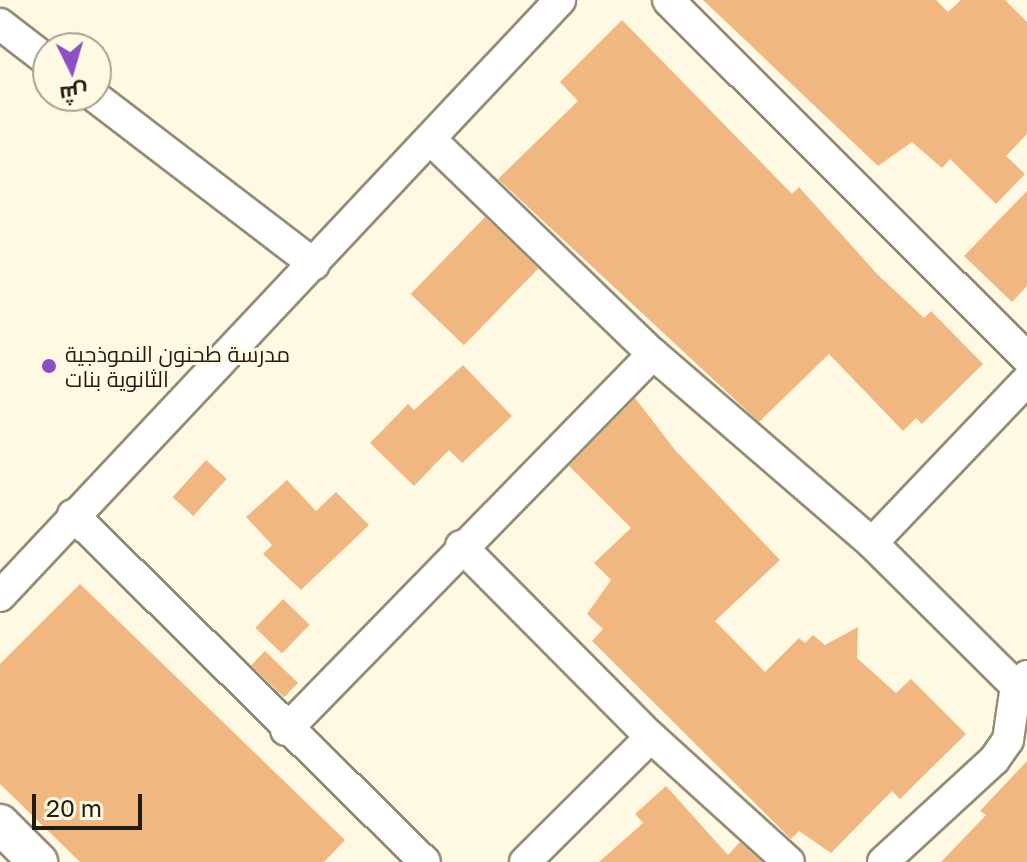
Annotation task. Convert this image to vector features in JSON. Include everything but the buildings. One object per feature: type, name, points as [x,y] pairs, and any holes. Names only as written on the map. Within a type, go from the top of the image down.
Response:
[{"type":"street","points":[[0,596],[560,0]]},
{"type":"street","points":[[668,0],[1027,358]]},
{"type":"street","points":[[0,24],[32,49]]},
{"type":"street","points":[[112,110],[314,264]]},
{"type":"street","points":[[430,139],[653,354],[872,543],[1022,681],[1008,740],[994,760],[883,862]]},
{"type":"street","points":[[286,730],[461,546],[653,354]]},
{"type":"street","points":[[872,543],[1027,380]]},
{"type":"street","points":[[73,515],[286,730],[425,862]]},
{"type":"street","points":[[461,546],[651,737],[789,862]]},
{"type":"street","points":[[525,862],[651,737]]},
{"type":"street","points":[[0,824],[38,862]]},
{"type":"place","name":"مدرسة طحنون النموذجية الثانوية بنات","points":[[49,366]]}]
